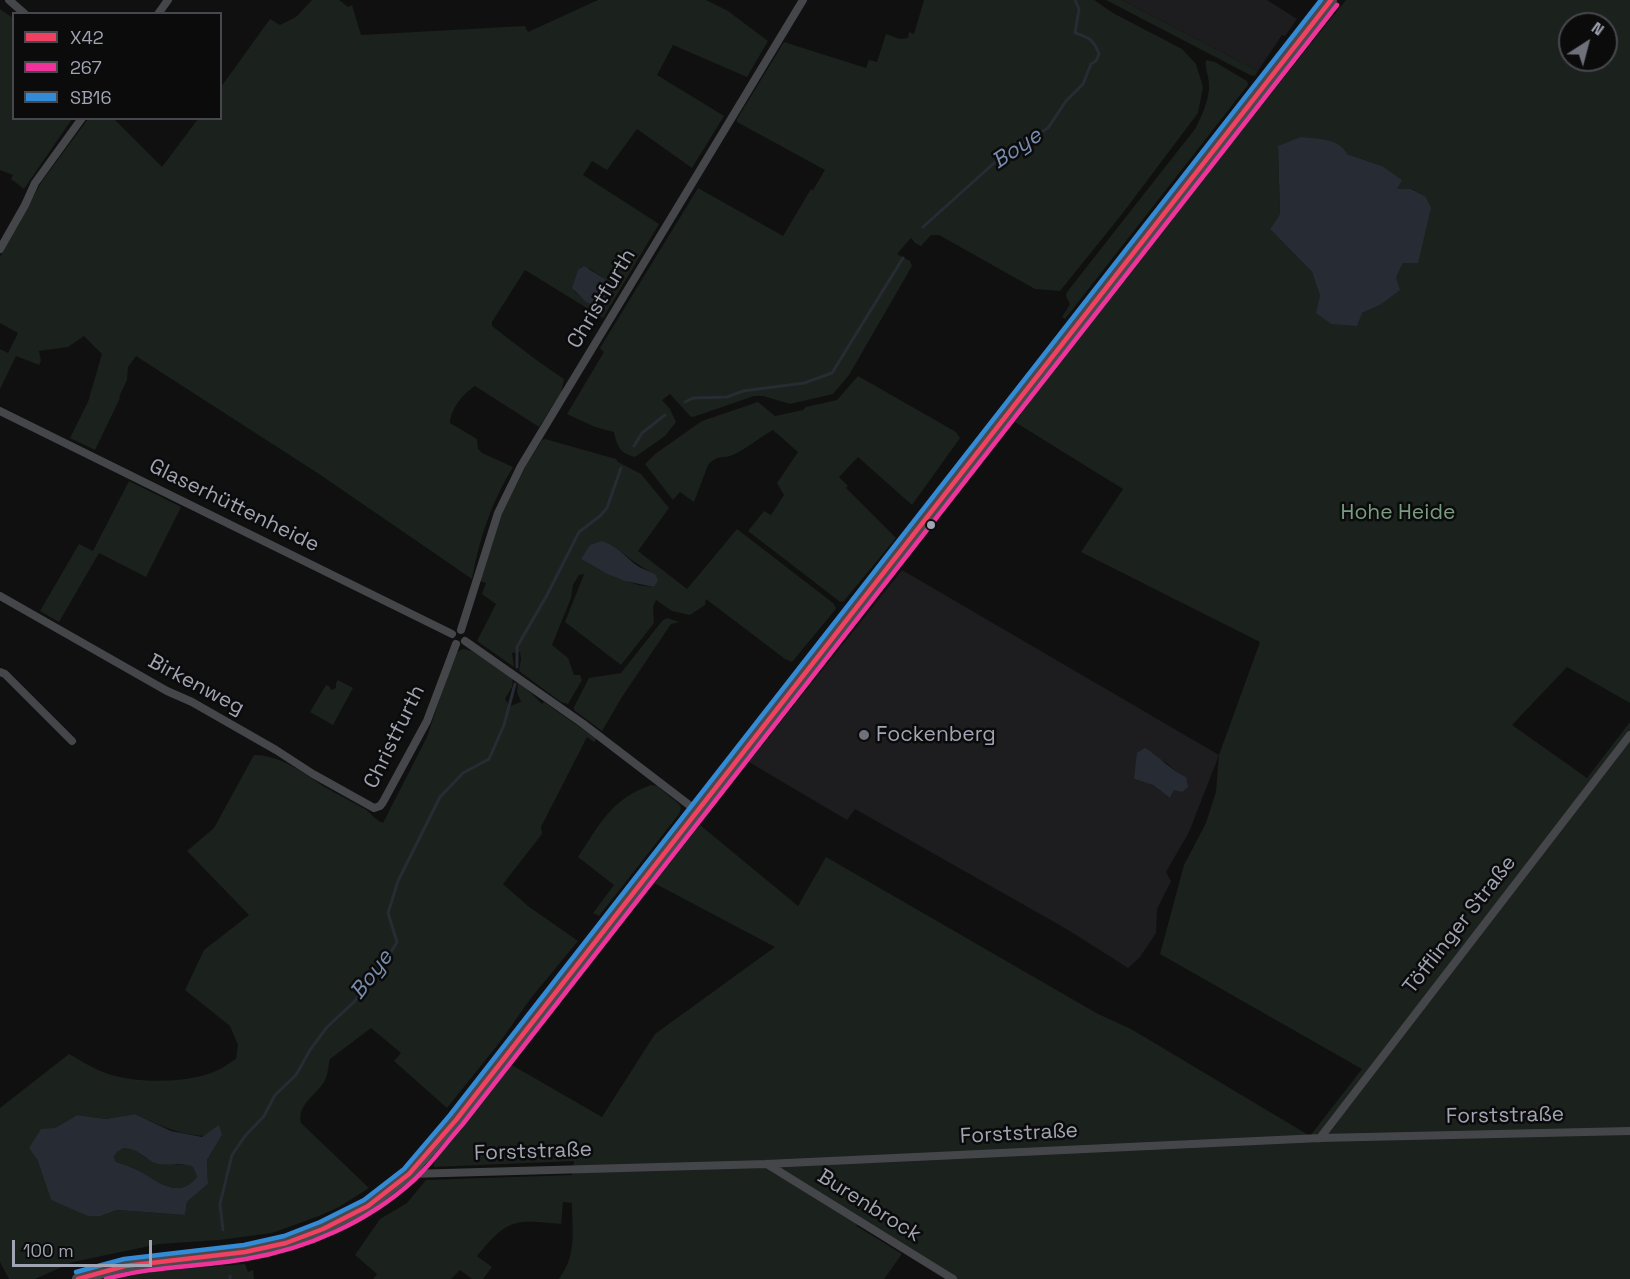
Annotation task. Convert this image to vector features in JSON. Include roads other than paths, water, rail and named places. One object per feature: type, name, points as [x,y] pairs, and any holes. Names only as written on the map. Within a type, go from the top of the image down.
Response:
[{"type":"main road","points":[[78,1279],[125,1266],[245,1252],[286,1243],[323,1229],[368,1206],[409,1174],[456,1120],[1331,0]]},
{"type":"street","points":[[9,0],[23,12]]},
{"type":"street","name":"Christfurth","points":[[461,630],[498,513],[521,466],[803,0]]},
{"type":"street","points":[[0,249],[25,206],[35,183],[81,120]]},
{"type":"street","name":"Glaserhüttenheide","points":[[0,411],[452,634]]},
{"type":"street","name":"Birkenweg","points":[[0,596],[167,691],[192,702],[374,808]]},
{"type":"street","points":[[461,643],[466,636],[461,630],[456,630],[452,634],[452,639],[582,723],[697,811]]},
{"type":"street","name":"Christfurth","points":[[374,808],[384,802],[427,721],[461,643]]},
{"type":"street","points":[[0,672],[5,674],[72,741]]},
{"type":"street","name":"Töfflinger Straße","points":[[1320,1138],[1630,735]]},
{"type":"street","name":"Forststraße","points":[[409,1174],[766,1164],[1320,1138],[1630,1131]]},
{"type":"street","name":"Burenbrock","points":[[766,1164],[952,1279]]},
{"type":"waterway","name":"Boye","points":[[923,227],[1003,155],[1048,128],[1066,101],[1083,84],[1091,64],[1096,61],[1099,54],[1090,40],[1075,33],[1079,9],[1075,0]]},
{"type":"waterway","name":"Boye","points":[[685,402],[693,398],[727,397],[743,391],[804,383],[832,373],[903,258]]},
{"type":"waterway","name":"Boye","points":[[634,446],[642,433],[665,415]]},
{"type":"waterway","name":"Boye","points":[[517,667],[517,647],[579,532],[607,508],[621,468]]},
{"type":"waterway","name":"Boye","points":[[223,1230],[220,1204],[232,1155],[245,1136],[264,1116],[275,1095],[296,1075],[310,1050],[327,1027],[354,1002],[385,962],[397,942],[388,913],[398,881],[440,797],[463,773],[489,759],[504,725],[515,684]]},
{"type":"place","name":"Fockenberg","points":[[864,735]]},
{"type":"park label","name":"Hohe Heide","points":[[1398,513]]}]
